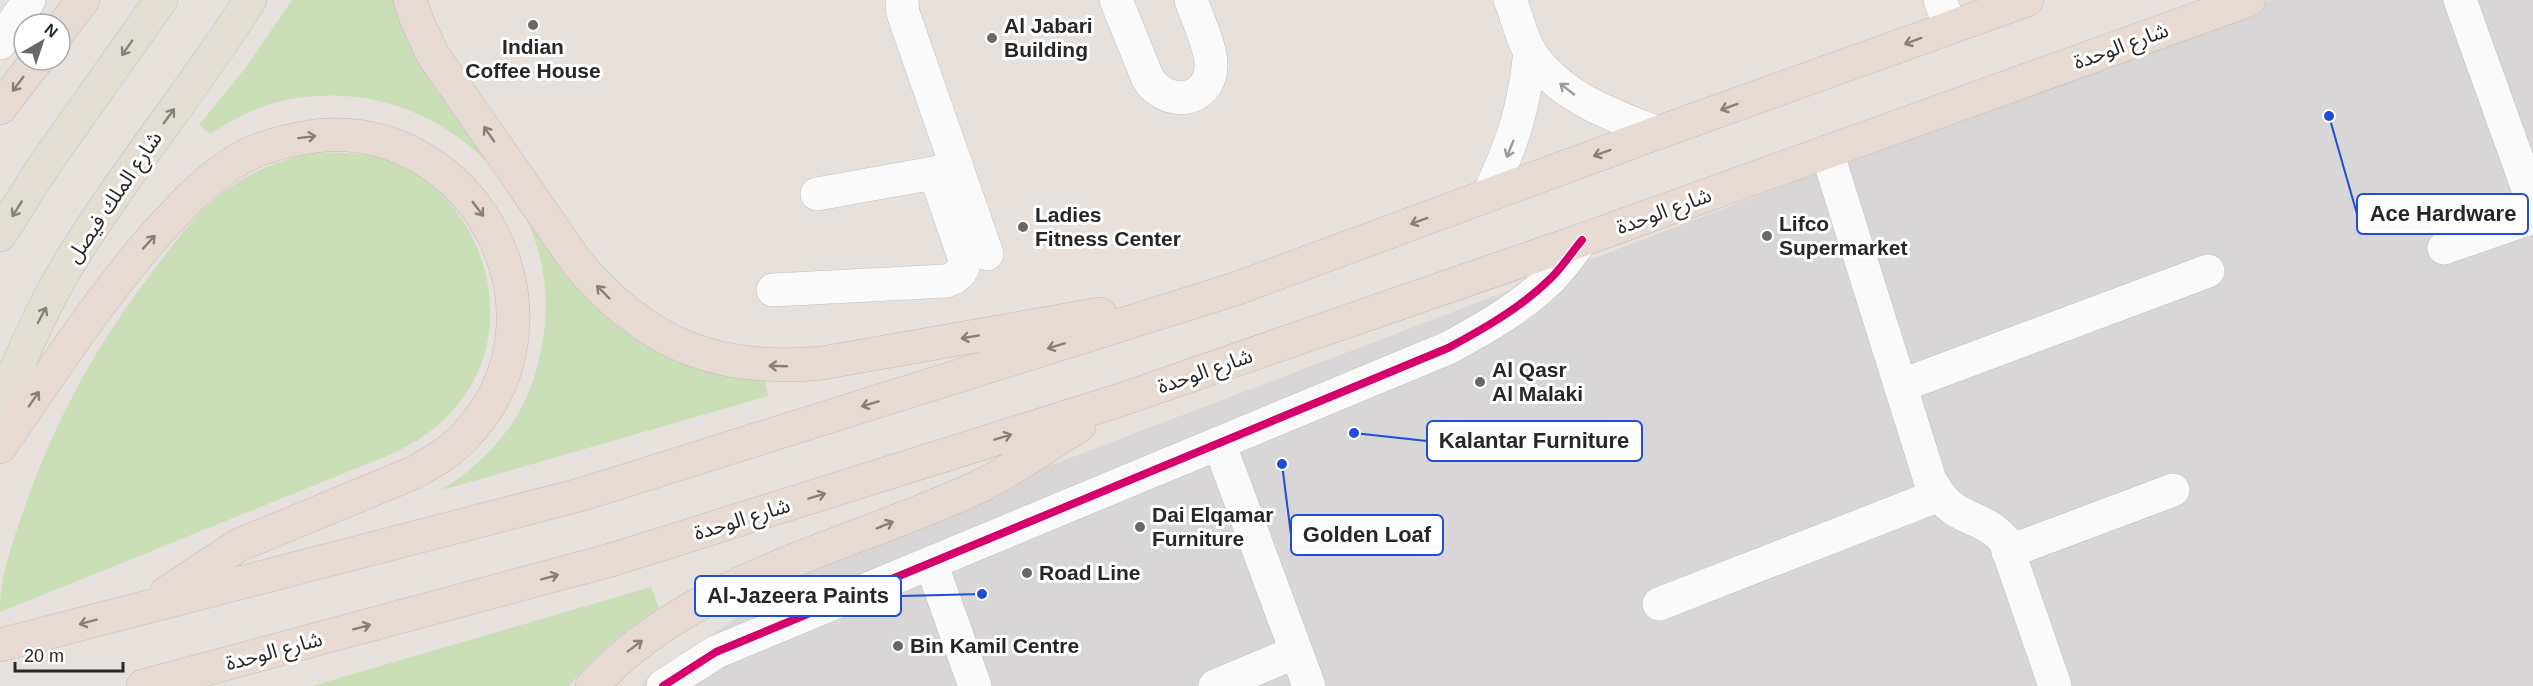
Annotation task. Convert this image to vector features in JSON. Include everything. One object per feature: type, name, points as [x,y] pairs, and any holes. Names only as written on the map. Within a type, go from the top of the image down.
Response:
[{"type":"highway","points":[[72,14],[82,0]]},
{"type":"highway","points":[[410,0],[417,21],[434,54],[578,264],[627,314],[655,333],[686,348],[719,359],[753,365],[788,366],[822,363],[1235,289]]},
{"type":"highway","points":[[0,645],[583,494],[1235,289],[1657,133],[1945,14],[2027,0]]},
{"type":"highway","name":"شارع الوحدة","points":[[143,686],[611,560],[1120,400],[1582,240],[2249,0]]},
{"type":"highway","points":[[0,108],[28,72]]},
{"type":"highway","points":[[0,447],[103,300],[134,260],[186,201],[236,161],[264,148],[294,139],[326,135],[358,136],[387,143],[414,154],[440,170],[462,189],[481,212],[496,238],[507,266],[512,295],[513,326],[509,357],[499,386],[484,414],[464,438],[440,458],[413,473],[239,545],[145,607]]},
{"type":"highway","points":[[592,686],[625,654],[688,610],[723,591],[977,487],[1120,400]]},
{"type":"main road","points":[[0,235],[44,167],[161,0]]},
{"type":"main road","name":"شارع الملك فيصل","points":[[0,406],[30,337],[68,265],[111,197],[250,0]]},
{"type":"street","points":[[0,43],[29,0]]},
{"type":"street","points":[[773,290],[946,281],[954,279],[960,273],[964,260],[947,171],[903,13],[902,0]]},
{"type":"street","points":[[1116,0],[1148,79],[1154,88],[1174,98],[1195,94],[1204,87],[1212,66],[1191,0]]},
{"type":"street","points":[[1510,0],[1530,51],[1552,77],[1578,98],[1657,133]]},
{"type":"street","points":[[2460,0],[2533,203]]},
{"type":"street","points":[[1488,195],[1515,136],[1526,90],[1530,51]]},
{"type":"street","points":[[1827,152],[1930,480],[1939,495],[1952,508],[1995,529],[2005,541],[2055,686]]},
{"type":"street","points":[[817,194],[947,171]]},
{"type":"street","points":[[947,171],[987,254]]},
{"type":"street","points":[[2444,248],[2533,217]]},
{"type":"street","points":[[663,686],[716,652],[1448,348],[1485,328],[1521,304],[1553,276],[1582,240]]},
{"type":"street","points":[[1900,386],[2208,271]]},
{"type":"street","points":[[1219,443],[1309,686]]},
{"type":"street","points":[[2008,552],[2173,490]]},
{"type":"street","points":[[1659,604],[1939,495]]},
{"type":"street","points":[[931,562],[975,686]]},
{"type":"street","points":[[1215,686],[1296,652]]},
{"type":"shaded area","points":[[2271,0],[2533,0],[2533,686],[639,686],[839,546]]},
{"type":"green space","points":[[292,0],[397,0],[565,270],[764,376],[768,396],[442,490],[471,469],[496,444],[516,417],[530,389],[541,350],[545,292],[535,239],[511,191],[476,151],[432,121],[382,102],[327,95],[270,104],[239,117],[210,134],[199,125],[247,66]]},
{"type":"green space","points":[[315,152],[369,155],[400,165],[431,185],[456,211],[474,241],[486,275],[490,310],[487,345],[475,378],[454,409],[423,436],[387,456],[0,612],[0,599],[7,562],[35,480],[81,380],[119,318],[182,234],[217,197],[239,181],[263,168]]},
{"type":"green space","points":[[651,587],[659,608],[611,643],[569,686],[312,686]]},
{"type":"cycle path","points":[[663,686],[716,652],[1448,348],[1489,325],[1528,298],[1556,273],[1582,240]]},
{"type":"place","name":"Indian Coffee House","points":[[533,25]]},
{"type":"place","name":"Al Jabari Building","points":[[992,38]]},
{"type":"place","name":"Ace Hardware","points":[[2329,116]]},
{"type":"place","name":"Ladies Fitness Center","points":[[1023,227]]},
{"type":"place","name":"Lifco Supermarket","points":[[1767,236]]},
{"type":"place","name":"Al Qasr Al Malaki","points":[[1480,382]]},
{"type":"place","name":"Kalantar Furniture","points":[[1354,433]]},
{"type":"place","name":"Golden Loaf","points":[[1282,464]]},
{"type":"place","name":"Dai Elqamar Furniture","points":[[1140,527]]},
{"type":"place","name":"Road Line","points":[[1027,573]]},
{"type":"place","name":"Al-Jazeera Paints","points":[[982,594]]},
{"type":"place","name":"Bin Kamil Centre","points":[[898,646]]}]
